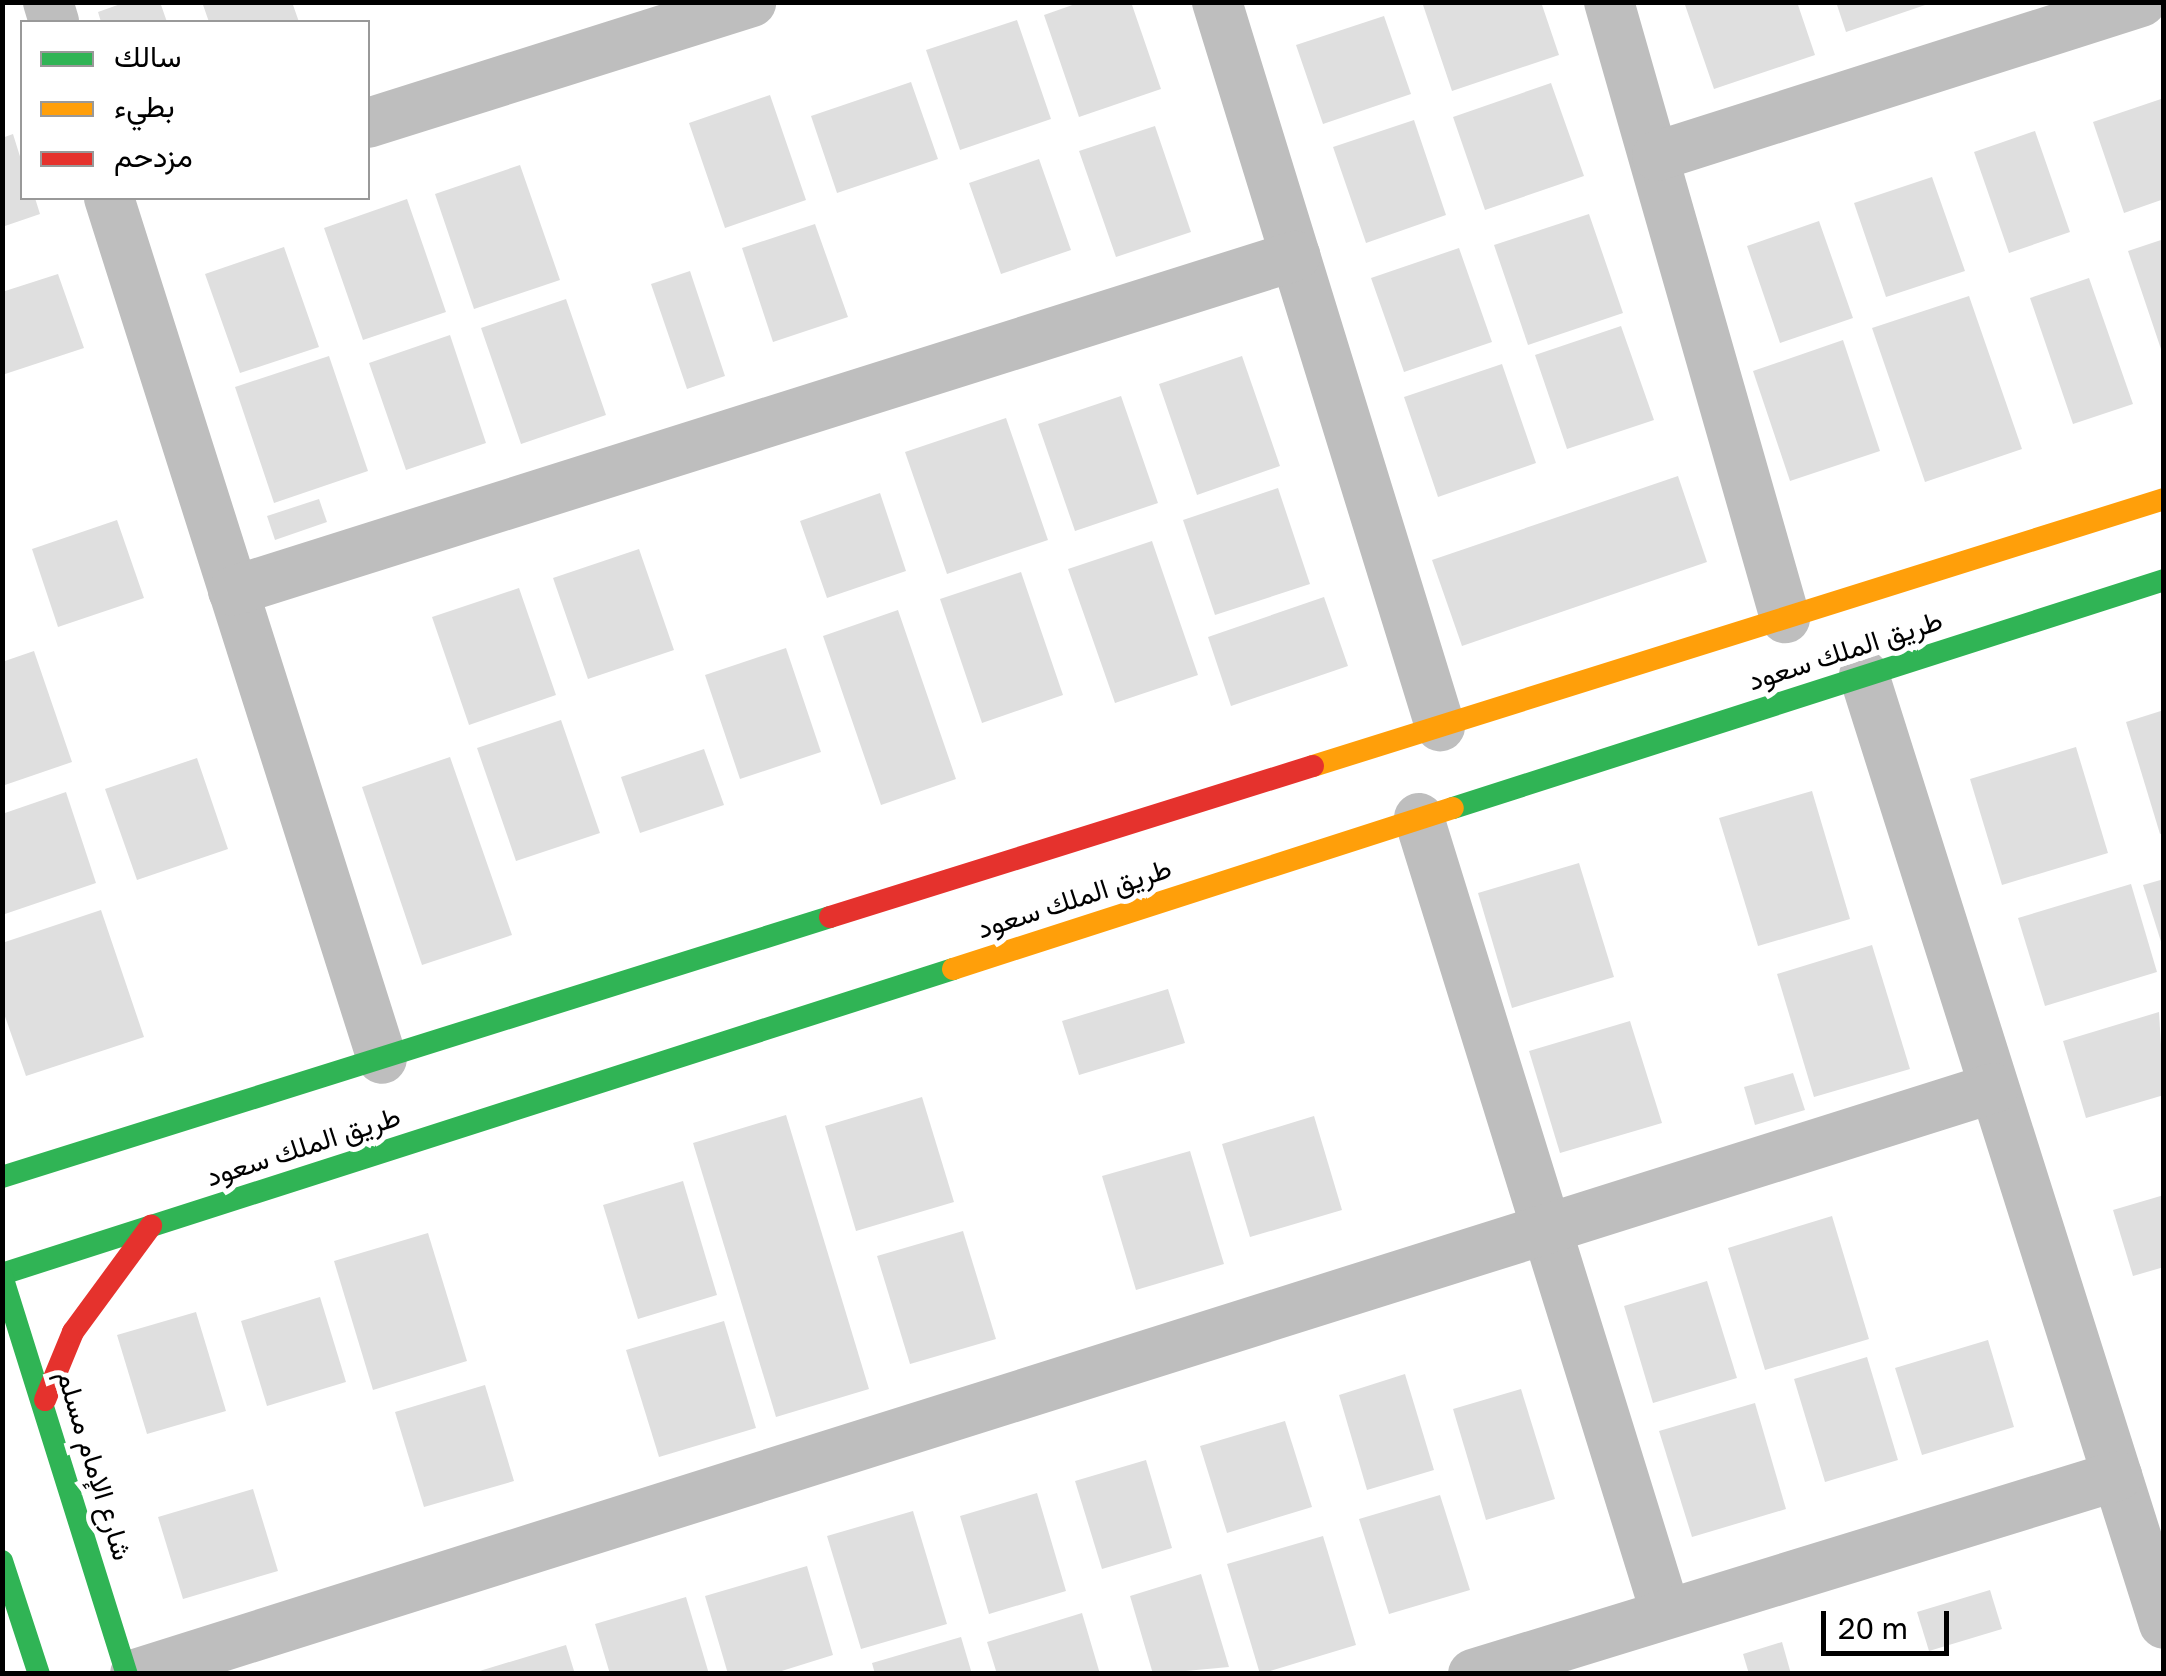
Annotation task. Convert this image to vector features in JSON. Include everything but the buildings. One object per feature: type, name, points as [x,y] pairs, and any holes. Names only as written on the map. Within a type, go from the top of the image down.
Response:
[{"type":"main road","name":"طريق الملك سعود","points":[[2,1178],[2164,498]]},
{"type":"main road","name":"طريق الملك سعود","points":[[2,1275],[2164,580]]},
{"type":"main road","points":[[45,1400],[73,1332],[152,1226]]},
{"type":"main road","name":"شارع الإمام مسلم","points":[[2,1275],[45,1400],[127,1674]]},
{"type":"main road","points":[[2,1561],[39,1674]]},
{"type":"street","points":[[370,122],[751,2]]},
{"type":"street","points":[[1217,2],[1440,726]]},
{"type":"street","points":[[1609,2],[1657,156],[1786,618]]},
{"type":"street","points":[[1657,156],[2046,16],[2142,2]]},
{"type":"street","points":[[117,200],[233,591],[382,1059]]},
{"type":"street","points":[[233,591],[1296,256]]},
{"type":"street","points":[[1864,676],[2164,1624]]},
{"type":"street","points":[[1420,818],[1666,1614]]},
{"type":"street","points":[[135,1674],[1994,1088]]},
{"type":"street","points":[[1474,1674],[2117,1476]]},
{"type":"traffic: fast","points":[[1453,808],[2164,580]]},
{"type":"traffic: fast","points":[[2,1177],[830,917]]},
{"type":"traffic: fast","points":[[2,1274],[953,969]]},
{"type":"traffic: fast","points":[[2,1276],[127,1674]]},
{"type":"traffic: fast","points":[[2,1561],[39,1674]]},
{"type":"traffic: slow","points":[[1313,766],[2164,499]]},
{"type":"traffic: slow","points":[[953,969],[1453,808]]},
{"type":"traffic: jam","points":[[830,917],[1313,766]]},
{"type":"traffic: jam","points":[[45,1400],[73,1332],[151,1226]]}]
